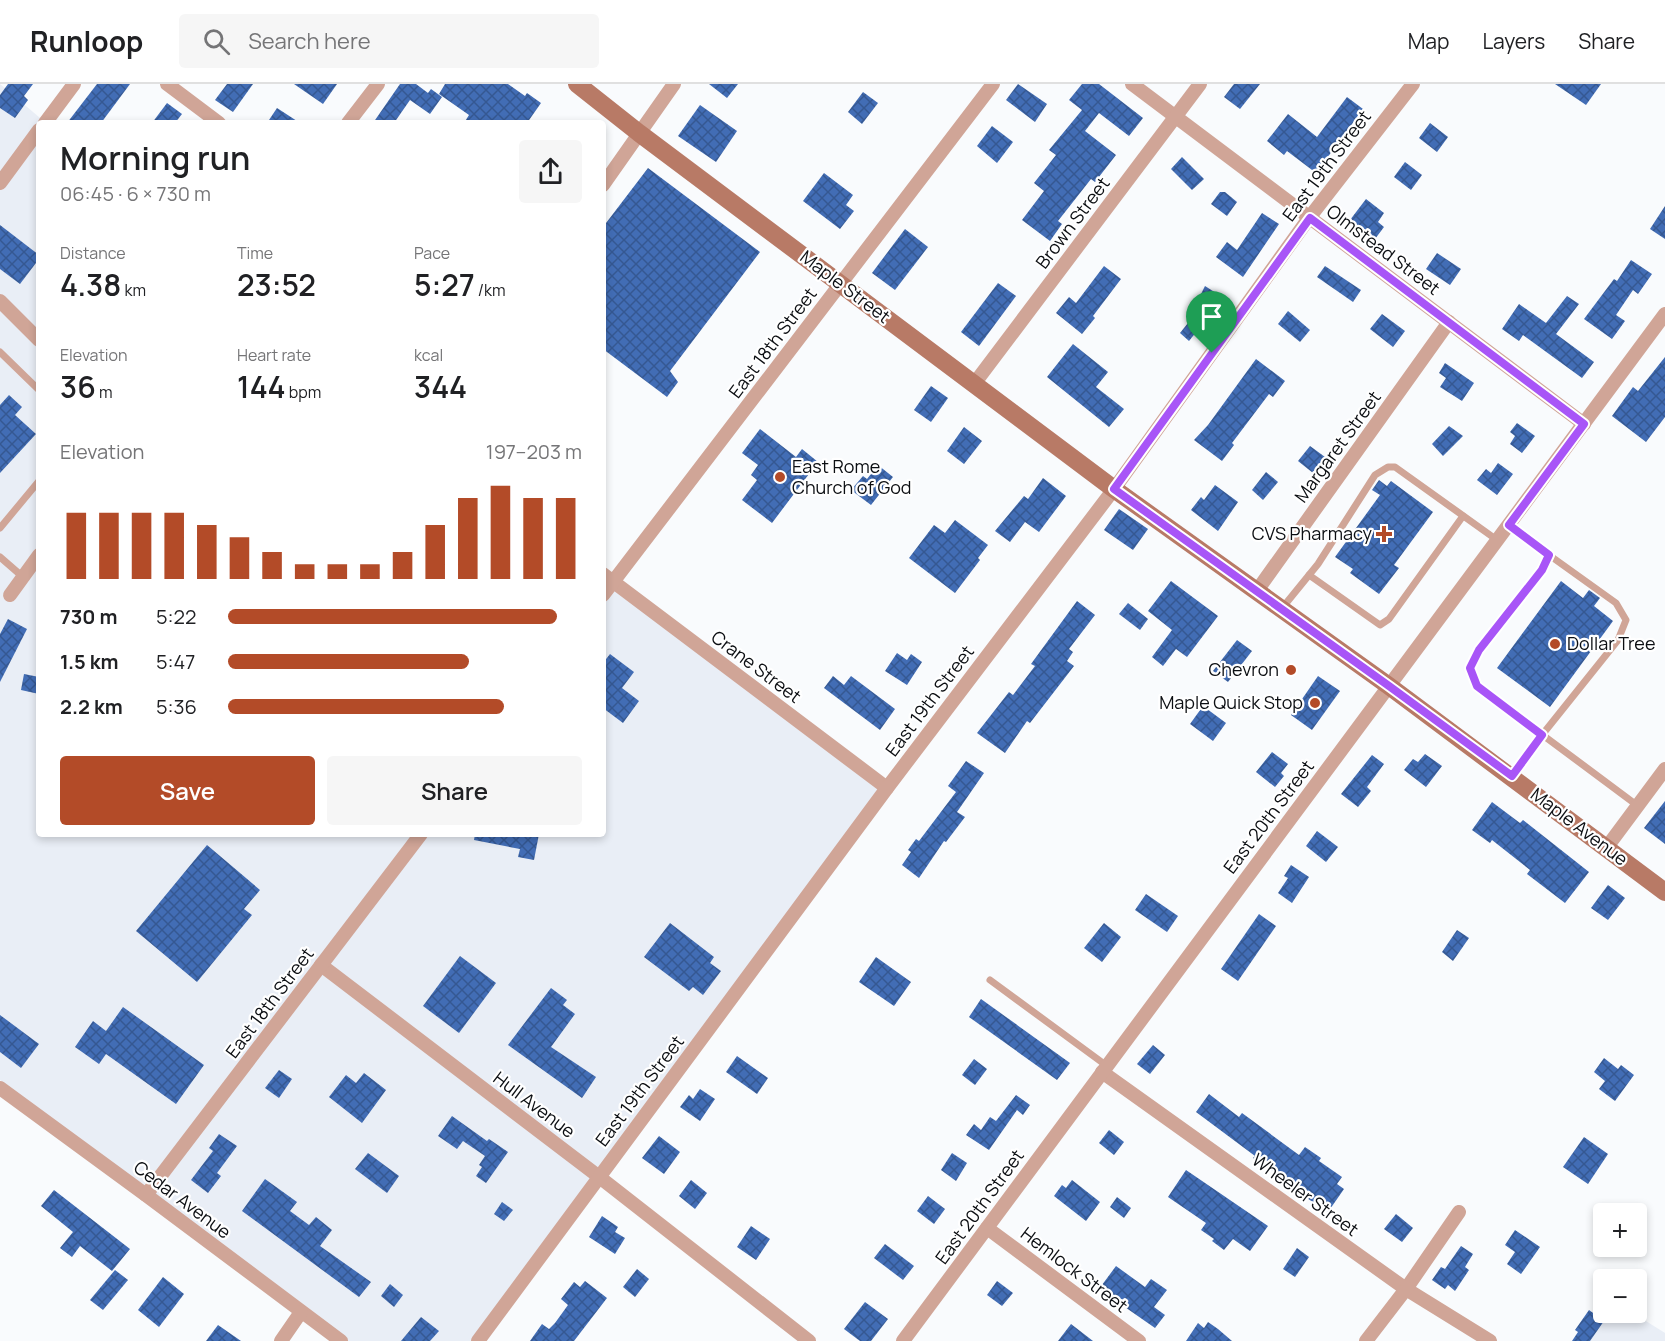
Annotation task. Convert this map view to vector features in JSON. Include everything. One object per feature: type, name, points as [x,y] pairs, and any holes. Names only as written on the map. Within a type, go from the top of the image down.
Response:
[{"type":"main road","name":"Maple Street","points":[[577,84],[1114,489]]},
{"type":"main road","name":"Maple Avenue","points":[[1114,489],[1389,686],[1665,892]]},
{"type":"street","points":[[47,120],[74,84]]},
{"type":"street","points":[[167,84],[215,120]]},
{"type":"street","points":[[350,120],[378,84]]},
{"type":"street","points":[[606,181],[674,84]]},
{"type":"street","name":"East 18th Street","points":[[608,578],[840,284],[993,84]]},
{"type":"street","name":"Olmstead Street","points":[[1132,84],[1584,424]]},
{"type":"street","name":"Brown Street","points":[[974,384],[1200,84]]},
{"type":"street","name":"East 19th Street","points":[[478,1341],[887,788],[1114,489],[1310,218],[1413,84]]},
{"type":"street","points":[[0,183],[36,140]]},
{"type":"street","points":[[0,302],[36,337]]},
{"type":"street","name":"East 20th Street","points":[[903,1341],[1665,314]]},
{"type":"street","name":"Margaret Street","points":[[1256,592],[1449,322]]},
{"type":"street","points":[[5,597],[36,559]]},
{"type":"street","name":"Crane Street","points":[[608,578],[887,788]]},
{"type":"street","points":[[1607,847],[1665,769]]},
{"type":"street","name":"East 18th Street","points":[[147,1195],[419,837]]},
{"type":"street","name":"Hull Avenue","points":[[321,965],[598,1176],[809,1341]]},
{"type":"street","name":"Wheeler Street","points":[[1104,1069],[1406,1289],[1490,1341]]},
{"type":"street","name":"Cedar Avenue","points":[[0,1088],[341,1341]]},
{"type":"street","points":[[1366,1341],[1406,1289],[1459,1212]]},
{"type":"street","name":"Hemlock Street","points":[[987,1228],[1139,1341]]},
{"type":"street","points":[[281,1341],[301,1312]]},
{"type":"lane","points":[[0,352],[36,387]]},
{"type":"lane","points":[[1281,609],[1318,564],[1375,475],[1388,467],[1395,467],[1497,540]]},
{"type":"lane","points":[[0,528],[36,485]]},
{"type":"lane","points":[[1309,575],[1380,625],[1389,619],[1463,516]]},
{"type":"lane","points":[[1509,525],[1616,603],[1626,620],[1618,640],[1512,776]]},
{"type":"lane","points":[[1549,555],[1542,570],[1479,650],[1470,668],[1477,686],[1638,806]]},
{"type":"lane","points":[[0,557],[23,577]]},
{"type":"lane","points":[[990,980],[1104,1069]]},
{"type":"shaded area","points":[[0,84],[42,120],[36,120],[36,837],[606,837],[606,577],[887,788],[479,1341],[346,1341],[0,1080]]},
{"type":"shaded area","points":[[1647,1322],[1665,1333],[1665,1341],[1588,1341],[1600,1323]]},
{"type":"building","points":[[8,84],[33,84],[24,96],[28,100],[15,118],[0,108],[0,95]]},
{"type":"building","points":[[97,84],[130,84],[103,120],[69,120]]},
{"type":"building","points":[[227,84],[253,84],[233,112],[215,100]]},
{"type":"building","points":[[294,84],[337,84],[323,104]]},
{"type":"building","points":[[400,84],[416,84],[428,93],[431,89],[442,97],[430,114],[410,100],[396,120],[375,120]]},
{"type":"building","points":[[445,84],[508,84],[525,96],[527,93],[541,103],[529,120],[466,120],[469,115],[439,94]]},
{"type":"building","points":[[709,84],[738,84],[727,98]]},
{"type":"building","points":[[1018,84],[1047,104],[1035,122],[1006,100]]},
{"type":"building","points":[[1082,84],[1099,84],[1143,118],[1129,136],[1099,113],[1085,131],[1116,155],[1095,182],[1091,179],[1058,221],[1062,224],[1050,241],[1022,220],[1044,191],[1034,183],[1056,155],[1049,150],[1082,110],[1069,100]]},
{"type":"building","points":[[1234,84],[1260,84],[1240,109],[1224,97]]},
{"type":"building","points":[[1555,84],[1601,84],[1586,105]]},
{"type":"building","points":[[863,92],[878,103],[862,124],[848,112]]},
{"type":"building","points":[[1347,97],[1363,109],[1316,173],[1287,151],[1284,155],[1267,141],[1288,114],[1317,137]]},
{"type":"building","points":[[167,103],[182,114],[177,120],[154,120]]},
{"type":"building","points":[[700,105],[737,131],[716,162],[678,136]]},
{"type":"building","points":[[277,108],[295,120],[269,120]]},
{"type":"building","points":[[1430,123],[1448,137],[1437,152],[1419,138]]},
{"type":"building","points":[[992,126],[1013,142],[997,163],[977,146]]},
{"type":"building","points":[[1182,157],[1204,179],[1192,190],[1171,169]]},
{"type":"building","points":[[1405,162],[1422,175],[1411,190],[1394,177]]},
{"type":"building","points":[[648,168],[760,252],[670,371],[678,382],[667,397],[606,351],[606,223]]},
{"type":"building","points":[[824,173],[853,195],[846,205],[854,211],[840,229],[803,201]]},
{"type":"building","points":[[1220,192],[1225,192],[1237,202],[1227,216],[1211,204]]},
{"type":"building","points":[[1366,199],[1384,213],[1378,222],[1384,227],[1375,239],[1350,220]]},
{"type":"building","points":[[1665,206],[1665,239],[1650,229]]},
{"type":"building","points":[[1262,213],[1279,224],[1243,277],[1216,257],[1227,242],[1237,250]]},
{"type":"building","points":[[0,225],[36,253],[36,263],[20,284],[0,269]]},
{"type":"building","points":[[905,229],[928,247],[895,290],[872,273]]},
{"type":"building","points":[[1437,253],[1461,269],[1450,285],[1426,269]]},
{"type":"building","points":[[1631,260],[1652,274],[1638,294],[1633,290],[1616,315],[1625,321],[1612,339],[1584,319],[1614,279],[1617,281]]},
{"type":"building","points":[[1104,266],[1121,279],[1082,334],[1056,313],[1069,297],[1076,303]]},
{"type":"building","points":[[1325,266],[1361,290],[1353,302],[1317,277]]},
{"type":"building","points":[[998,283],[1016,296],[979,346],[961,332]]},
{"type":"building","points":[[1205,286],[1216,293],[1209,304],[1201,298]]},
{"type":"building","points":[[1567,296],[1579,304],[1556,334],[1594,362],[1582,378],[1523,335],[1519,341],[1502,329],[1519,304],[1546,323]]},
{"type":"building","points":[[1288,311],[1310,330],[1300,342],[1278,324]]},
{"type":"building","points":[[1382,314],[1405,331],[1393,347],[1370,329]]},
{"type":"building","points":[[1192,318],[1201,326],[1189,341],[1180,333]]},
{"type":"building","points":[[1073,344],[1108,372],[1096,387],[1124,409],[1109,427],[1047,377]]},
{"type":"building","points":[[1665,357],[1665,417],[1646,442],[1612,416],[1633,387],[1638,391]]},
{"type":"building","points":[[1256,359],[1285,381],[1273,397],[1269,394],[1232,443],[1234,445],[1222,461],[1194,440],[1208,425]]},
{"type":"building","points":[[1445,363],[1474,383],[1462,401],[1440,387],[1446,378],[1439,373]]},
{"type":"building","points":[[931,386],[948,398],[931,422],[914,410]]},
{"type":"building","points":[[9,395],[22,407],[15,415],[36,434],[0,473],[0,405]]},
{"type":"building","points":[[1517,423],[1535,436],[1522,453],[1510,444],[1515,436],[1510,432]]},
{"type":"building","points":[[1449,426],[1463,436],[1443,456],[1432,444]]},
{"type":"building","points":[[964,427],[982,441],[964,464],[947,451]]},
{"type":"building","name":"East Rome Church of God","points":[[760,429],[796,457],[802,449],[818,462],[772,523],[742,500],[757,480],[751,475],[758,465],[742,453]]},
{"type":"building","points":[[1310,446],[1325,457],[1313,473],[1298,461]]},
{"type":"building","points":[[1498,463],[1513,474],[1497,495],[1477,480],[1486,469],[1491,473]]},
{"type":"building","points":[[878,465],[893,477],[871,505],[851,490],[863,476],[867,479]]},
{"type":"building","points":[[1266,472],[1278,482],[1263,500],[1252,490]]},
{"type":"building","points":[[1043,478],[1066,496],[1039,532],[1025,522],[1010,542],[995,531],[1024,496],[1028,499]]},
{"type":"building","name":"CVS Pharmacy","points":[[1379,480],[1387,486],[1391,481],[1433,512],[1394,565],[1399,568],[1379,594],[1350,573],[1353,569],[1335,557],[1380,495],[1372,490]]},
{"type":"building","points":[[1215,485],[1238,502],[1218,531],[1191,510],[1201,497],[1204,500]]},
{"type":"building","points":[[1119,509],[1148,529],[1133,550],[1104,530]]},
{"type":"building","points":[[955,520],[988,545],[978,558],[980,560],[955,593],[909,558],[934,525],[945,533]]},
{"type":"building","points":[[1171,581],[1218,616],[1187,657],[1176,649],[1163,666],[1152,657],[1172,630],[1148,611]]},
{"type":"building","name":"Dollar Tree","points":[[1561,581],[1583,598],[1589,590],[1600,598],[1594,606],[1613,621],[1550,707],[1497,668]]},
{"type":"building","points":[[1077,601],[1095,615],[1069,649],[1073,652],[1067,661],[1074,666],[1030,723],[1027,721],[1005,753],[977,733],[1009,692],[1013,695],[1035,666],[1031,664]]},
{"type":"building","points":[[1128,603],[1148,619],[1140,630],[1119,614]]},
{"type":"building","points":[[8,619],[27,629],[0,682],[0,634]]},
{"type":"building","points":[[1237,640],[1252,651],[1228,682],[1213,671]]},
{"type":"building","points":[[897,653],[907,660],[911,654],[922,662],[907,685],[885,671]]},
{"type":"building","points":[[610,654],[634,672],[622,688],[639,701],[623,723],[606,710],[606,659]]},
{"type":"building","points":[[24,674],[36,676],[36,693],[21,690]]},
{"type":"building","points":[[833,676],[844,685],[851,676],[895,709],[880,730],[824,688]]},
{"type":"building","name":"Maple Quick Stop","points":[[1318,676],[1340,691],[1312,730],[1291,715]]},
{"type":"building","points":[[1203,706],[1226,723],[1213,741],[1190,724]]},
{"type":"building","points":[[1272,752],[1288,764],[1281,773],[1284,776],[1275,787],[1256,772]]},
{"type":"building","points":[[1425,754],[1442,766],[1426,787],[1404,770],[1413,759],[1418,762]]},
{"type":"building","points":[[1372,755],[1384,764],[1367,787],[1371,791],[1358,807],[1341,794]]},
{"type":"building","points":[[966,761],[984,773],[957,812],[965,817],[946,842],[944,841],[919,878],[902,865],[911,852],[908,850],[916,839],[919,841],[956,792],[948,786]]},
{"type":"building","points":[[1665,801],[1665,844],[1644,828]]},
{"type":"building","points":[[1492,802],[1520,823],[1523,820],[1589,872],[1565,903],[1527,874],[1530,870],[1492,840],[1490,843],[1472,830]]},
{"type":"building","points":[[1317,831],[1338,847],[1326,862],[1306,846]]},
{"type":"building","points":[[474,837],[538,837],[534,860],[518,857],[520,849],[474,840]]},
{"type":"building","points":[[207,845],[260,890],[244,909],[252,915],[197,982],[136,931]]},
{"type":"building","points":[[1291,865],[1309,877],[1292,903],[1278,893],[1288,878],[1284,876]]},
{"type":"building","points":[[1608,885],[1625,898],[1608,920],[1591,908]]},
{"type":"building","points":[[1146,894],[1178,916],[1167,932],[1135,910]]},
{"type":"building","points":[[1259,914],[1276,926],[1238,981],[1221,969]]},
{"type":"building","points":[[670,923],[714,957],[710,963],[721,971],[703,995],[693,987],[689,991],[644,957]]},
{"type":"building","points":[[1104,923],[1121,937],[1102,962],[1084,948]]},
{"type":"building","points":[[1457,930],[1469,938],[1453,961],[1442,952]]},
{"type":"building","points":[[460,956],[496,983],[459,1033],[423,1006]]},
{"type":"building","points":[[876,957],[911,982],[894,1006],[859,982]]},
{"type":"building","points":[[551,988],[567,1000],[563,1005],[575,1014],[551,1047],[596,1077],[582,1098],[508,1045]]},
{"type":"building","points":[[981,999],[1070,1063],[1057,1080],[969,1017]]},
{"type":"building","points":[[123,1007],[204,1065],[176,1104],[106,1054],[99,1064],[75,1047],[93,1021],[106,1031]]},
{"type":"building","points":[[0,1015],[39,1044],[21,1068],[0,1052]]},
{"type":"building","points":[[1153,1045],[1165,1055],[1150,1074],[1137,1064]]},
{"type":"building","points":[[737,1056],[768,1078],[757,1094],[726,1072]]},
{"type":"building","points":[[1604,1058],[1618,1069],[1621,1065],[1634,1075],[1615,1101],[1599,1089],[1605,1081],[1594,1072]]},
{"type":"building","points":[[974,1059],[987,1069],[975,1085],[962,1075]]},
{"type":"building","points":[[279,1070],[292,1079],[279,1098],[265,1088]]},
{"type":"building","points":[[364,1073],[386,1090],[362,1123],[329,1097],[346,1075],[356,1083]]},
{"type":"building","points":[[700,1089],[715,1099],[700,1121],[680,1107],[689,1095],[693,1099]]},
{"type":"building","points":[[1209,1094],[1239,1117],[1242,1113],[1299,1155],[1305,1147],[1321,1158],[1319,1161],[1342,1177],[1337,1184],[1344,1189],[1328,1212],[1281,1181],[1283,1178],[1253,1158],[1255,1156],[1196,1112]]},
{"type":"building","points":[[1016,1095],[1030,1105],[1023,1115],[1017,1110],[989,1150],[966,1135],[974,1124],[981,1130],[990,1117],[996,1121]]},
{"type":"building","points":[[452,1116],[487,1141],[489,1139],[508,1152],[486,1183],[476,1176],[485,1156],[463,1141],[457,1149],[438,1136]]},
{"type":"building","points":[[1109,1130],[1124,1142],[1114,1155],[1099,1143]]},
{"type":"building","points":[[219,1134],[237,1146],[217,1173],[221,1176],[208,1193],[191,1180],[213,1151],[209,1148]]},
{"type":"building","points":[[659,1136],[680,1152],[664,1174],[642,1158]]},
{"type":"building","points":[[1584,1137],[1608,1154],[1588,1184],[1563,1167]]},
{"type":"building","points":[[368,1153],[399,1176],[387,1193],[355,1169]]},
{"type":"building","points":[[952,1153],[967,1163],[956,1181],[941,1170]]},
{"type":"building","points":[[1186,1170],[1268,1226],[1250,1251],[1233,1239],[1224,1250],[1201,1230],[1206,1223],[1168,1197]]},
{"type":"building","points":[[265,1179],[297,1202],[290,1211],[309,1225],[316,1217],[332,1230],[320,1246],[371,1282],[359,1297],[242,1211]]},
{"type":"building","points":[[691,1180],[707,1193],[695,1209],[679,1196]]},
{"type":"building","points":[[1072,1180],[1100,1202],[1086,1221],[1054,1196],[1062,1185],[1066,1188]]},
{"type":"building","points":[[54,1190],[130,1249],[112,1271],[80,1246],[72,1257],[60,1248],[73,1232],[41,1206]]},
{"type":"building","points":[[928,1196],[945,1209],[934,1224],[917,1211]]},
{"type":"building","points":[[1117,1197],[1131,1208],[1124,1218],[1110,1207]]},
{"type":"building","points":[[502,1202],[513,1210],[504,1221],[494,1214]]},
{"type":"building","points":[[1396,1214],[1413,1228],[1402,1242],[1384,1229]]},
{"type":"building","points":[[602,1216],[618,1227],[615,1232],[625,1238],[615,1254],[589,1237]]},
{"type":"building","points":[[751,1226],[770,1239],[756,1260],[737,1247]]},
{"type":"building","points":[[1515,1230],[1540,1247],[1521,1274],[1507,1264],[1515,1252],[1505,1245]]},
{"type":"building","points":[[885,1244],[914,1266],[903,1280],[874,1258]]},
{"type":"building","points":[[1461,1246],[1473,1254],[1465,1267],[1469,1270],[1455,1291],[1448,1285],[1445,1289],[1432,1280],[1441,1267],[1445,1269]]},
{"type":"building","points":[[1297,1248],[1309,1257],[1295,1277],[1283,1269]]},
{"type":"building","points":[[1116,1266],[1145,1287],[1151,1279],[1167,1290],[1154,1307],[1165,1315],[1155,1328],[1099,1289]]},
{"type":"building","points":[[637,1269],[649,1279],[635,1297],[623,1287]]},
{"type":"building","points":[[115,1270],[128,1280],[103,1310],[90,1300]]},
{"type":"building","points":[[163,1277],[184,1294],[159,1327],[138,1310]]},
{"type":"building","points":[[585,1281],[607,1298],[574,1341],[530,1341],[542,1324],[549,1329],[555,1323],[568,1305],[561,1299],[574,1282],[580,1287]]},
{"type":"building","points":[[997,1281],[1013,1293],[1002,1306],[987,1295]]},
{"type":"building","points":[[390,1284],[403,1295],[394,1307],[381,1296]]},
{"type":"building","points":[[865,1302],[888,1319],[871,1341],[860,1341],[844,1329]]},
{"type":"building","points":[[1589,1310],[1593,1313],[1593,1323],[1603,1323],[1590,1341],[1572,1341],[1578,1332],[1575,1330]]},
{"type":"building","points":[[421,1317],[439,1331],[430,1341],[401,1341]]},
{"type":"building","points":[[1208,1322],[1232,1341],[1186,1341],[1198,1323],[1204,1328]]},
{"type":"building","points":[[1071,1324],[1093,1341],[1058,1341]]},
{"type":"building","points":[[218,1325],[241,1341],[206,1341]]},
{"type":"place","name":"East Rome Church of God","points":[[780,477]]},
{"type":"place","name":"CVS Pharmacy","points":[[1384,534]]},
{"type":"place","name":"Dollar Tree","points":[[1555,644]]},
{"type":"place","name":"Chevron","points":[[1291,670]]},
{"type":"place","name":"Maple Quick Stop","points":[[1315,703]]},
{"type":"route","points":[[1310,218],[1584,424],[1509,525],[1549,555],[1542,570],[1479,650],[1470,668],[1477,686],[1542,735],[1512,776],[1114,489],[1212,353],[1310,218]]}]
